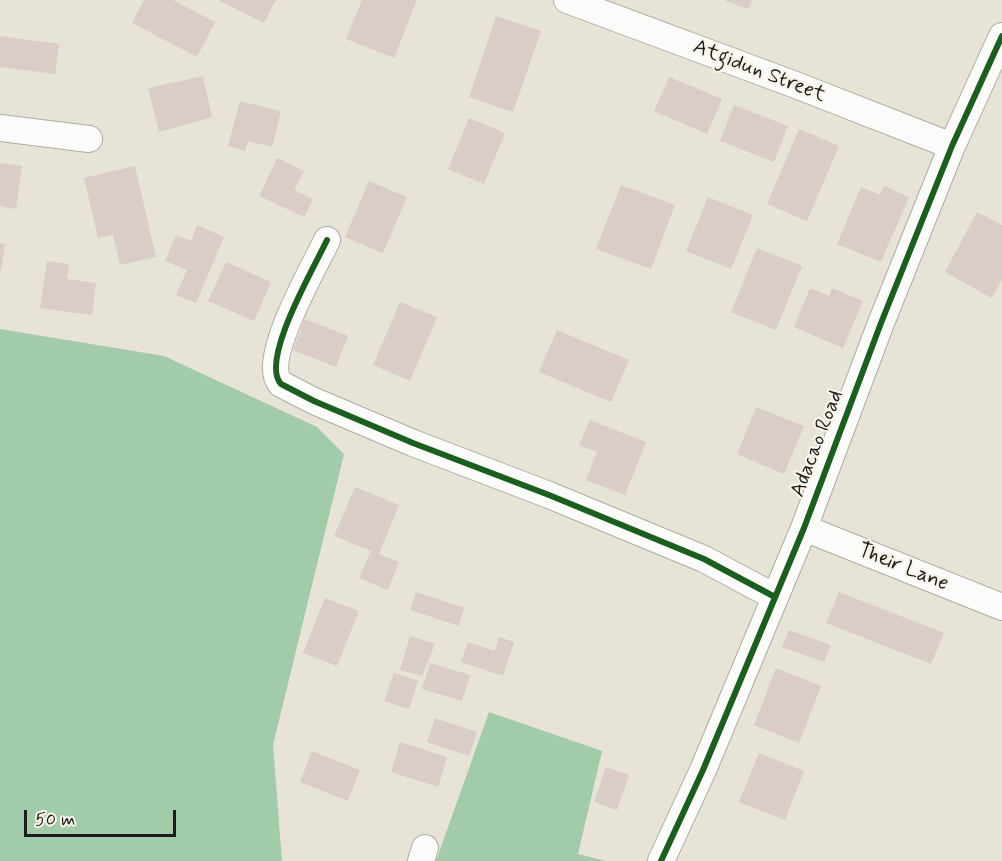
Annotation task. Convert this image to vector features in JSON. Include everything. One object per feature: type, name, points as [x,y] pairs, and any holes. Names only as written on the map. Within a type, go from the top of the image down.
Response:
[{"type":"street","name":"Atgidun Street","points":[[567,0],[952,146]]},
{"type":"street","name":"Adacao Road","points":[[661,861],[703,770],[804,528],[881,323],[952,146],[1002,36]]},
{"type":"street","points":[[0,128],[89,139]]},
{"type":"street","points":[[327,240],[282,336],[274,371],[281,384],[314,401],[423,447],[549,495],[704,560],[775,597]]},
{"type":"street","name":"Their Lane","points":[[804,528],[1002,607]]},
{"type":"green space","points":[[0,329],[164,356],[317,427],[344,454],[273,745],[282,861],[0,861]]},
{"type":"green space","points":[[489,712],[602,751],[578,854],[606,861],[436,861]]},
{"type":"building","points":[[144,0],[173,0],[215,22],[197,57],[132,23]]},
{"type":"building","points":[[218,0],[276,0],[264,23]]},
{"type":"building","points":[[362,0],[417,0],[394,58],[346,39]]},
{"type":"building","points":[[724,0],[752,0],[748,9]]},
{"type":"building","points":[[496,16],[541,31],[513,112],[469,97]]},
{"type":"building","points":[[0,36],[59,44],[55,74],[0,67]]},
{"type":"building","points":[[203,76],[212,117],[159,132],[148,88]]},
{"type":"building","points":[[669,77],[722,99],[707,134],[654,111]]},
{"type":"building","points":[[240,101],[281,111],[272,147],[248,141],[245,151],[228,146]]},
{"type":"building","points":[[734,105],[788,126],[774,162],[720,141]]},
{"type":"building","points":[[469,118],[505,133],[484,184],[448,169]]},
{"type":"building","points":[[799,129],[839,146],[807,221],[767,204]]},
{"type":"building","points":[[277,158],[304,171],[294,190],[313,199],[304,217],[259,196]]},
{"type":"building","points":[[0,163],[22,166],[16,209],[0,206]]},
{"type":"building","points":[[135,166],[156,257],[120,265],[113,235],[98,238],[84,178]]},
{"type":"building","points":[[369,181],[407,197],[383,253],[345,237]]},
{"type":"building","points":[[621,185],[675,205],[651,269],[596,249]]},
{"type":"building","points":[[884,186],[909,197],[881,262],[837,244],[861,187],[880,195]]},
{"type":"building","points":[[708,197],[753,215],[731,269],[686,251]]},
{"type":"building","points":[[977,212],[1002,225],[1002,279],[992,298],[945,272]]},
{"type":"building","points":[[197,225],[224,237],[196,303],[176,295],[187,270],[165,261],[176,235],[191,241]]},
{"type":"building","points":[[0,243],[5,244],[1,271],[0,271]]},
{"type":"building","points":[[757,248],[802,266],[776,330],[731,312]]},
{"type":"building","points":[[47,261],[69,264],[67,279],[96,283],[92,315],[40,308]]},
{"type":"building","points":[[226,262],[271,282],[254,321],[208,301]]},
{"type":"building","points":[[810,288],[829,296],[832,288],[863,301],[843,348],[794,327]]},
{"type":"building","points":[[400,302],[437,317],[410,381],[373,365]]},
{"type":"building","points":[[305,319],[348,336],[336,367],[293,350]]},
{"type":"building","points":[[557,330],[629,360],[611,402],[539,372]]},
{"type":"building","points":[[756,407],[804,426],[784,474],[737,454]]},
{"type":"building","points":[[590,420],[646,442],[625,495],[586,480],[597,452],[579,445]]},
{"type":"building","points":[[355,487],[399,505],[379,554],[399,562],[388,590],[359,578],[371,551],[334,536]]},
{"type":"building","points":[[416,592],[464,608],[459,626],[410,610]]},
{"type":"building","points":[[839,592],[944,633],[931,664],[826,623]]},
{"type":"building","points":[[325,598],[359,611],[337,666],[303,653]]},
{"type":"building","points":[[789,630],[831,645],[824,662],[782,647]]},
{"type":"building","points":[[410,636],[435,644],[422,676],[400,670]]},
{"type":"building","points":[[499,637],[514,642],[503,676],[461,662],[468,642],[495,651]]},
{"type":"building","points":[[430,663],[470,675],[462,701],[422,689]]},
{"type":"building","points":[[776,668],[821,686],[799,743],[754,725]]},
{"type":"building","points":[[394,673],[418,681],[409,709],[384,701]]},
{"type":"building","points":[[435,718],[477,732],[469,756],[427,742]]},
{"type":"building","points":[[400,742],[447,757],[438,787],[391,772]]},
{"type":"building","points":[[312,751],[360,770],[348,801],[300,782]]},
{"type":"building","points":[[759,753],[804,771],[785,820],[739,802]]},
{"type":"building","points":[[606,767],[629,775],[617,810],[594,802]]},
{"type":"cycle path","points":[[661,861],[703,770],[804,528],[881,323],[952,146],[1002,36]]},
{"type":"cycle path","points":[[327,240],[301,291],[283,335],[277,355],[276,372],[281,384],[314,401],[413,443],[549,495],[704,559],[775,597]]}]
